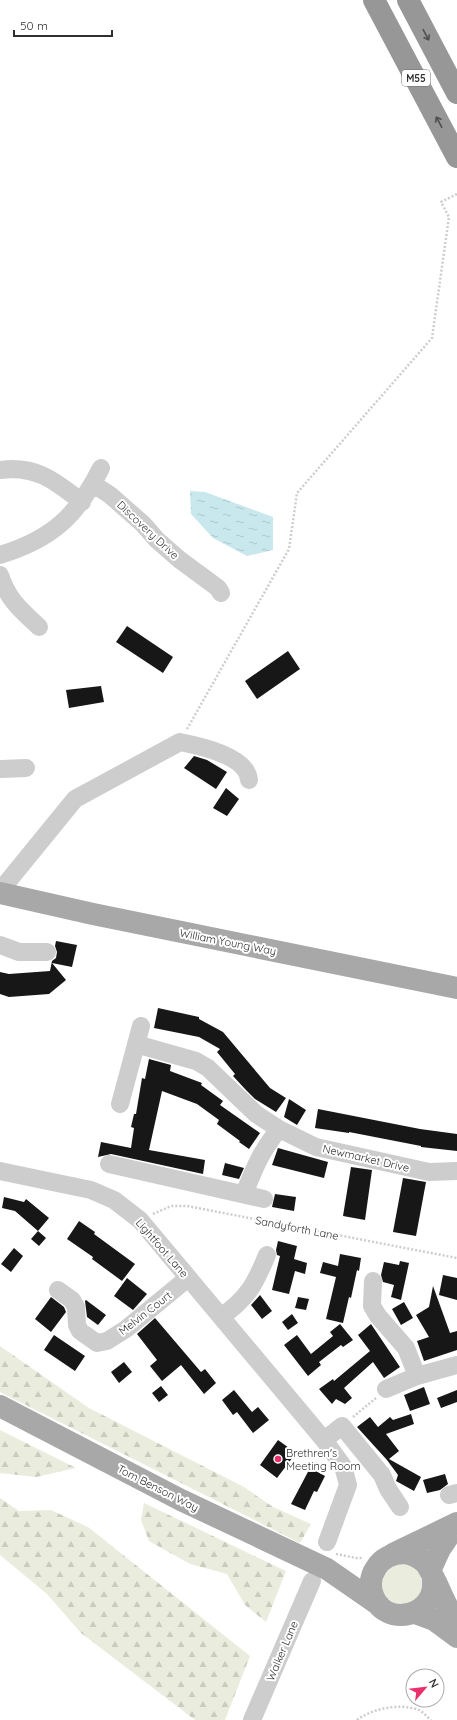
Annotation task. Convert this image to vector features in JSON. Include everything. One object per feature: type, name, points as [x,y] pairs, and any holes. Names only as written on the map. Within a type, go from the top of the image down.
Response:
[{"type":"highway","name":"M55","points":[[374,0],[457,157]]},
{"type":"highway","name":"M55","points":[[408,0],[457,93]]},
{"type":"main road","name":"William Young Way","points":[[0,892],[101,916],[457,988]]},
{"type":"main road","name":"Tom Benson Way","points":[[0,1406],[319,1572]]},
{"type":"main road","points":[[319,1572],[379,1605],[388,1612],[405,1615],[415,1613],[424,1607],[432,1595],[433,1585],[431,1573],[440,1549],[457,1524]]},
{"type":"main road","points":[[379,1605],[371,1588],[372,1576],[384,1560],[457,1524]]},
{"type":"main road","points":[[319,1572],[354,1569],[403,1553],[414,1556],[424,1562],[431,1573],[457,1625]]},
{"type":"main road","points":[[415,1613],[434,1620],[457,1637]]},
{"type":"street","points":[[0,470],[11,468],[30,470],[46,476],[82,502]]},
{"type":"street","points":[[0,555],[24,548],[53,531],[72,514],[82,502],[101,468]]},
{"type":"street","name":"Discovery Drive","points":[[93,484],[110,495],[143,524],[157,540],[180,560],[218,588],[221,593]]},
{"type":"street","points":[[0,575],[4,588],[15,605],[39,627]]},
{"type":"street","points":[[0,892],[75,799],[180,742],[203,747],[234,760],[245,768],[248,773],[249,780]]},
{"type":"street","points":[[1,773],[26,768]]},
{"type":"street","points":[[0,945],[19,952],[47,952]]},
{"type":"street","points":[[120,1104],[141,1026]]},
{"type":"street","name":"Newmarket Drive","points":[[136,1044],[196,1061],[208,1068],[252,1110],[279,1129],[316,1147],[429,1172],[457,1171]]},
{"type":"street","points":[[244,1194],[258,1159],[265,1146],[279,1129]]},
{"type":"street","points":[[109,1164],[264,1199]]},
{"type":"street","name":"Lightfoot Lane","points":[[0,1171],[101,1193],[127,1209],[140,1220],[324,1440],[343,1466],[348,1485],[327,1542]]},
{"type":"street","points":[[221,1316],[246,1295],[256,1281],[268,1255]]},
{"type":"street","name":"Melvin Court","points":[[58,1290],[72,1300],[76,1307],[77,1325],[80,1331],[97,1343],[107,1341],[126,1329],[188,1278]]},
{"type":"street","points":[[372,1281],[372,1306],[378,1316],[406,1348],[417,1376]]},
{"type":"street","points":[[386,1389],[417,1376],[457,1365]]},
{"type":"street","points":[[324,1440],[342,1426],[382,1476],[388,1489],[400,1507]]},
{"type":"street","name":"Walker Lane","points":[[252,1720],[319,1572]]},
{"type":"path","points":[[180,742],[290,549],[297,493],[432,338],[448,217],[441,202],[457,194]]},
{"type":"path","name":"Sandyforth Lane","points":[[140,1220],[171,1206],[186,1206],[457,1258]]},
{"type":"path","points":[[342,1426],[386,1389]]},
{"type":"path","points":[[358,1720],[369,1712],[403,1706],[420,1710],[431,1720]]},
{"type":"green space","points":[[0,1346],[89,1408],[244,1487],[273,1507],[311,1524],[300,1543],[0,1392]]},
{"type":"green space","points":[[0,1430],[76,1468],[36,1477],[0,1473]]},
{"type":"green space","points":[[0,1498],[19,1511],[51,1510],[88,1527],[250,1656],[225,1720],[195,1720],[81,1633],[47,1594],[0,1555]]},
{"type":"green space","points":[[144,1503],[286,1571],[266,1622],[245,1605],[227,1574],[190,1564],[149,1541],[141,1520]]},
{"type":"green space","points":[[398,1564],[406,1564],[413,1567],[419,1573],[422,1584],[419,1595],[413,1601],[406,1604],[398,1604],[391,1601],[385,1595],[382,1588],[382,1580],[385,1573],[391,1567]]},
{"type":"water","points":[[190,491],[205,492],[273,517],[273,550],[247,556],[213,538],[191,514]]},
{"type":"building","points":[[127,626],[173,657],[163,673],[116,642]]},
{"type":"building","points":[[288,651],[300,669],[257,699],[245,681]]},
{"type":"building","points":[[101,686],[104,702],[69,708],[66,690]]},
{"type":"building","points":[[194,756],[207,760],[227,772],[216,789],[184,768]]},
{"type":"building","points":[[226,788],[239,799],[227,816],[213,808]]},
{"type":"building","points":[[56,941],[77,945],[72,967],[52,963],[66,980],[49,994],[9,997],[0,994],[0,972],[9,974],[50,971],[52,961],[56,958]]},
{"type":"building","points":[[158,1008],[199,1017],[199,1019],[223,1032],[270,1088],[286,1098],[276,1112],[255,1099],[233,1076],[235,1074],[217,1052],[220,1049],[199,1037],[154,1028]]},
{"type":"building","points":[[149,1059],[171,1065],[170,1071],[202,1083],[201,1085],[223,1101],[220,1105],[260,1133],[249,1149],[217,1124],[219,1120],[197,1104],[162,1091],[149,1150],[205,1160],[203,1174],[111,1154],[98,1157],[101,1142],[131,1148],[134,1128],[131,1127],[134,1114],[136,1114],[142,1078],[145,1079]]},
{"type":"building","points":[[289,1099],[306,1110],[297,1125],[284,1117]]},
{"type":"building","points":[[318,1109],[420,1129],[457,1134],[457,1151],[421,1147],[349,1132],[315,1128]]},
{"type":"building","points":[[278,1148],[328,1162],[324,1178],[272,1165]]},
{"type":"building","points":[[225,1163],[244,1168],[239,1179],[222,1175]]},
{"type":"building","points":[[351,1167],[372,1170],[365,1220],[343,1216]]},
{"type":"building","points":[[403,1178],[426,1182],[416,1236],[393,1232]]},
{"type":"building","points":[[275,1194],[296,1197],[294,1211],[272,1207]]},
{"type":"building","points":[[4,1197],[24,1202],[26,1199],[49,1218],[38,1231],[15,1211],[2,1208]]},
{"type":"building","points":[[79,1221],[135,1264],[122,1281],[92,1259],[93,1257],[67,1239]]},
{"type":"building","points":[[38,1231],[46,1238],[39,1246],[31,1239]]},
{"type":"building","points":[[278,1241],[297,1246],[294,1259],[307,1263],[305,1274],[295,1271],[289,1294],[272,1290],[280,1256],[277,1255],[276,1250]]},
{"type":"building","points":[[14,1248],[23,1256],[11,1272],[1,1264]]},
{"type":"building","points":[[340,1254],[361,1258],[359,1271],[357,1270],[351,1298],[349,1297],[343,1323],[326,1319],[336,1277],[320,1273],[323,1262],[338,1266]]},
{"type":"building","points":[[400,1261],[409,1263],[401,1300],[391,1297],[394,1285],[383,1282],[381,1275],[384,1262],[399,1265]]},
{"type":"building","points":[[443,1275],[457,1278],[457,1300],[439,1295]]},
{"type":"building","points":[[127,1278],[147,1294],[133,1310],[114,1296]]},
{"type":"building","points":[[433,1286],[450,1333],[457,1331],[457,1350],[424,1361],[417,1341],[429,1337],[416,1315],[429,1307]]},
{"type":"building","points":[[260,1295],[272,1311],[262,1319],[251,1305]]},
{"type":"building","points":[[51,1297],[64,1307],[66,1312],[51,1332],[35,1319]]},
{"type":"building","points":[[298,1297],[309,1299],[306,1310],[295,1308]]},
{"type":"building","points":[[86,1300],[106,1315],[98,1325],[87,1317]]},
{"type":"building","points":[[404,1302],[413,1318],[401,1325],[392,1309]]},
{"type":"building","points":[[292,1314],[298,1323],[288,1330],[282,1322]]},
{"type":"building","points":[[155,1318],[201,1372],[205,1369],[216,1383],[204,1394],[181,1365],[162,1381],[150,1366],[157,1360],[137,1334]]},
{"type":"building","points":[[340,1324],[353,1340],[343,1347],[341,1345],[319,1362],[321,1365],[308,1376],[284,1345],[297,1335],[311,1354],[333,1336],[330,1332]]},
{"type":"building","points":[[371,1324],[400,1367],[384,1378],[373,1362],[344,1388],[352,1398],[345,1404],[336,1399],[332,1404],[319,1389],[333,1379],[334,1381],[370,1351],[358,1335]]},
{"type":"building","points":[[54,1335],[85,1356],[75,1371],[44,1350]]},
{"type":"building","points":[[124,1362],[132,1372],[119,1383],[111,1372]]},
{"type":"building","points":[[161,1386],[168,1395],[159,1402],[152,1393]]},
{"type":"building","points":[[424,1387],[430,1404],[410,1411],[404,1395]]},
{"type":"building","points":[[234,1390],[252,1412],[258,1407],[269,1420],[253,1433],[237,1412],[233,1415],[222,1400]]},
{"type":"building","points":[[457,1390],[457,1402],[441,1408],[437,1398]]},
{"type":"building","points":[[411,1414],[414,1424],[386,1434],[399,1451],[389,1459],[421,1477],[414,1491],[396,1481],[398,1475],[387,1460],[357,1427],[370,1417],[378,1427],[390,1417],[393,1420]]},
{"type":"building","points":[[278,1440],[296,1453],[277,1478],[260,1465]]},
{"type":"building","points":[[310,1468],[325,1476],[317,1492],[314,1491],[305,1510],[291,1504]]},
{"type":"building","points":[[445,1474],[448,1484],[440,1490],[427,1493],[423,1480]]},
{"type":"place","name":"Brethren's Meeting Room","points":[[278,1459]]}]
